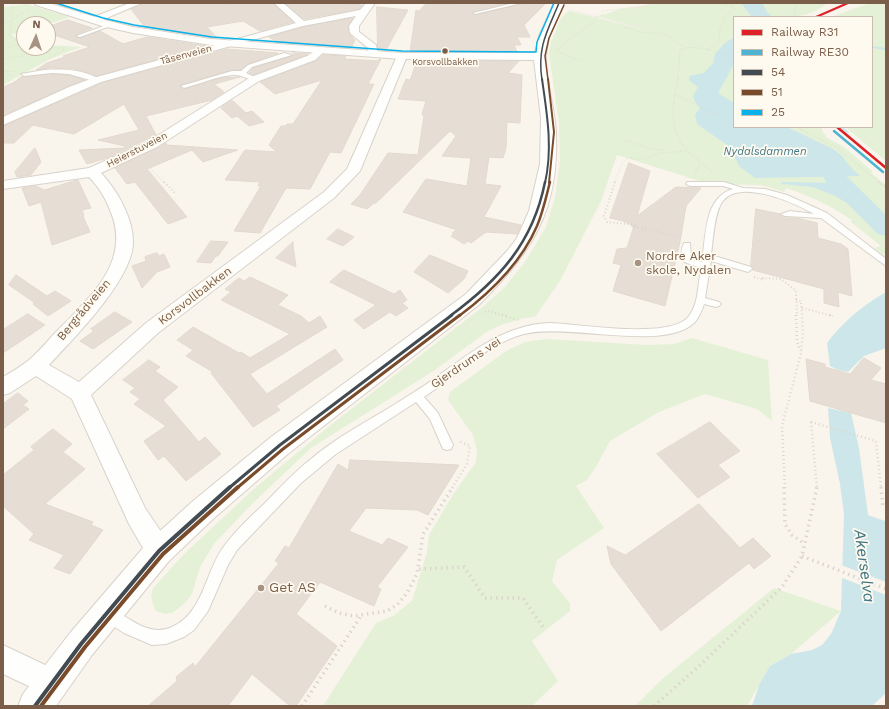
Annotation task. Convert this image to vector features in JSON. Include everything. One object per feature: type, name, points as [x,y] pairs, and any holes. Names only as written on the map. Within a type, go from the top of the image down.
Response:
[{"type":"main road","points":[[35,5],[111,25],[158,35],[230,44],[402,56],[540,57]]},
{"type":"main road","points":[[35,706],[106,613],[159,551],[203,510],[280,445],[473,299],[515,253],[533,222],[544,181],[549,154],[547,106],[540,57],[542,44],[563,6]]},
{"type":"street","points":[[94,20],[138,3]]},
{"type":"street","points":[[278,3],[302,24]]},
{"type":"street","points":[[365,6],[354,26],[355,33],[373,47],[373,54]]},
{"type":"street","name":"Tåsenveien","points":[[3,121],[74,88],[97,80],[365,6]]},
{"type":"street","name":"Heierstuveien","points":[[4,186],[92,172],[153,144],[255,79],[311,58],[320,51]]},
{"type":"street","name":"Korsvollbakken","points":[[80,393],[152,328],[329,196],[354,171],[402,56]]},
{"type":"street","name":"Bergrådveien","points":[[3,387],[35,366],[82,316],[104,290],[120,262],[125,244],[124,225],[101,180],[92,172]]},
{"type":"street","points":[[35,366],[80,393],[137,516],[159,551]]},
{"type":"street","points":[[3,659],[52,683]]},
{"type":"lane","points":[[475,13],[520,3]]},
{"type":"lane","points":[[78,36],[111,25]]},
{"type":"lane","points":[[184,86],[232,73],[242,72],[250,66],[286,54],[289,55]]},
{"type":"lane","points":[[24,74],[70,71],[81,73],[97,80]]},
{"type":"lane","points":[[242,72],[255,79]]},
{"type":"lane","points":[[690,184],[724,184],[744,190]]},
{"type":"lane","name":"Gjerdrums vei","points":[[106,613],[152,638],[165,638],[182,630],[194,620],[202,610],[225,558],[236,542],[253,522],[314,464],[354,435],[417,396],[498,340],[514,333],[535,328],[553,326],[653,333],[682,327],[695,315],[701,300],[717,201],[729,193],[744,190],[762,191],[809,206],[824,215],[886,262]]},
{"type":"lane","points":[[785,214],[799,213],[818,217],[824,215]]},
{"type":"lane","points":[[684,241],[686,260],[706,262],[750,273]]},
{"type":"lane","points":[[701,300],[716,304]]},
{"type":"lane","points":[[417,396],[434,416],[447,445]]},
{"type":"path","points":[[9,3],[13,6],[10,36],[16,41]]},
{"type":"path","points":[[595,17],[602,15],[603,11],[642,6],[653,3]]},
{"type":"path","points":[[722,3],[734,8]]},
{"type":"path","points":[[731,3],[734,8]]},
{"type":"path","points":[[793,16],[798,3]]},
{"type":"path","points":[[3,25],[35,5]]},
{"type":"path","points":[[563,6],[595,17],[667,35],[684,47],[708,50],[733,57]]},
{"type":"path","points":[[708,50],[719,41],[720,29],[725,20],[724,17],[734,8]]},
{"type":"path","points":[[583,62],[555,50],[561,48],[563,43],[595,22],[595,17]]},
{"type":"path","points":[[624,27],[641,32],[667,35]]},
{"type":"path","points":[[3,49],[16,45]]},
{"type":"path","points":[[684,47],[680,50],[678,77],[671,116],[672,121],[681,141],[688,151],[724,184]]},
{"type":"path","points":[[56,48],[62,48],[64,50],[56,55]]},
{"type":"path","points":[[3,60],[22,56]]},
{"type":"path","points":[[40,64],[54,56]]},
{"type":"path","points":[[3,72],[18,70]]},
{"type":"path","points":[[674,94],[719,116]]},
{"type":"path","points":[[798,128],[837,148],[875,180],[886,187]]},
{"type":"path","points":[[626,140],[645,147],[668,152]]},
{"type":"path","points":[[684,241],[650,230],[640,229],[646,228],[645,226],[631,227],[637,225],[607,222],[604,216],[615,181],[623,162],[628,158],[643,159],[650,155],[688,151]]},
{"type":"path","points":[[134,153],[175,193]]},
{"type":"path","points":[[750,273],[763,280],[763,278],[781,279],[796,291],[797,341],[801,352]]},
{"type":"path","points":[[796,300],[801,301],[803,330],[801,352],[782,426],[784,450],[785,524],[792,536],[805,544]]},
{"type":"path","points":[[802,308],[833,316]]},
{"type":"path","points":[[483,312],[489,310],[521,321]]},
{"type":"path","points":[[654,706],[697,668],[782,587],[802,556],[817,488],[811,422],[876,441],[883,508]]},
{"type":"path","points":[[325,606],[333,613],[362,615],[388,611],[402,600],[418,569],[420,546],[423,534],[467,464],[469,457],[470,446],[443,434]]},
{"type":"path","points":[[802,556],[886,589]]},
{"type":"path","points":[[418,569],[464,567],[485,598],[523,598],[545,630]]},
{"type":"path","points":[[302,706],[362,615]]},
{"type":"green space","points":[[655,3],[827,3],[818,10],[799,16],[733,16],[733,128],[822,128],[827,138],[843,146],[886,185],[886,257],[874,248],[881,246],[851,222],[852,220],[828,206],[795,191],[786,188],[784,192],[761,185],[709,184],[617,155],[601,201],[560,281],[535,317],[524,318],[501,325],[488,331],[435,370],[311,448],[251,505],[214,544],[200,567],[192,594],[184,604],[172,613],[165,614],[156,611],[153,605],[152,590],[184,554],[256,487],[332,424],[480,309],[504,288],[525,262],[546,227],[555,197],[560,161],[559,124],[549,53],[551,42],[561,18],[569,11],[665,35],[597,16],[621,9]]},
{"type":"green space","points":[[870,3],[886,3],[886,161],[846,128],[873,128],[873,16],[834,16]]},
{"type":"green space","points":[[27,4],[70,17],[56,21],[56,16],[16,16],[16,33],[11,35],[16,38],[16,56],[56,56],[56,45],[81,47],[50,59],[3,85],[3,7]]},
{"type":"green space","points":[[692,338],[768,360],[772,421],[757,409],[705,394],[659,412],[610,441],[587,480],[576,486],[604,528],[557,560],[552,581],[570,603],[570,611],[532,641],[558,681],[532,706],[323,706],[376,623],[393,616],[412,601],[427,552],[429,535],[454,493],[476,462],[477,451],[473,435],[448,400],[450,392],[506,351],[525,342],[546,339],[647,345],[674,344]]},
{"type":"green space","points":[[774,588],[841,611],[791,654],[770,666],[747,706],[635,706],[662,679]]},
{"type":"water","points":[[741,3],[762,3],[771,16],[751,16]]},
{"type":"water","name":"Nydalsdammen","points":[[733,38],[733,66],[718,93],[733,102],[733,128],[789,128],[833,149],[842,156],[860,176],[755,178],[739,166],[730,147],[697,124],[695,115],[700,108],[695,102],[693,96],[698,87],[689,80],[689,76],[704,73],[713,63],[715,54],[724,44]]},
{"type":"water","points":[[781,182],[843,183],[857,189],[886,223],[886,235],[871,222],[863,212],[835,196],[813,187],[782,184]]},
{"type":"water","points":[[886,292],[886,348],[864,356],[848,372],[838,370],[830,366],[827,343],[840,327],[854,314]]},
{"type":"water","points":[[828,408],[851,413],[859,448],[868,515],[885,521],[886,525],[886,693],[872,706],[752,706],[759,685],[770,666],[791,654],[812,650],[822,645],[831,634],[841,611],[844,514],[840,484],[830,438]]},
{"type":"pier","points":[[841,565],[886,582],[886,595],[840,577]]},
{"type":"building","points":[[143,3],[273,3],[293,22],[260,31],[243,21],[207,27],[217,38],[211,38],[145,27],[131,9]]},
{"type":"building","points":[[285,3],[341,3],[362,5],[359,9],[304,19]]},
{"type":"building","points":[[427,3],[458,5],[462,3],[508,3],[472,12],[475,15],[523,3],[546,3],[524,25],[530,37],[517,37],[521,45],[514,45],[517,52],[410,52],[416,10],[419,11]]},
{"type":"building","points":[[377,7],[408,10],[386,50],[378,49]]},
{"type":"building","points":[[353,18],[348,26],[349,34],[355,40],[351,48],[277,42],[269,37],[303,27]]},
{"type":"building","points":[[68,20],[92,28],[75,35],[80,38],[100,31],[123,44],[147,37],[206,46],[96,76],[73,69],[51,68],[36,70],[47,63],[65,57],[63,56],[90,47],[56,36],[56,24]]},
{"type":"building","points":[[227,49],[278,53],[248,64],[240,70],[232,70],[181,85],[180,87],[184,89],[221,78],[240,77],[214,84],[224,92],[212,100],[146,116],[156,135],[107,158],[87,164],[79,150],[125,148],[125,146],[98,140],[139,130],[124,104],[74,134],[33,125],[14,143],[3,143],[3,126],[102,83]]},
{"type":"building","points":[[293,53],[308,54],[253,75],[249,73],[253,68],[297,55]]},
{"type":"building","points":[[323,55],[346,56],[344,59],[379,61],[379,59],[381,59],[368,84],[374,84],[341,153],[330,152],[310,189],[286,188],[260,233],[234,231],[261,186],[258,186],[260,182],[225,180],[245,150],[277,152],[269,145],[281,126],[293,124],[322,80],[275,94],[260,82],[316,61]]},
{"type":"building","points":[[417,61],[519,61],[508,73],[522,75],[520,123],[507,122],[506,148],[503,158],[489,157],[485,184],[501,186],[484,217],[521,225],[517,234],[486,232],[471,243],[468,241],[464,244],[451,236],[454,234],[452,233],[457,230],[403,212],[426,179],[467,186],[471,158],[442,156],[456,136],[450,131],[376,203],[367,209],[351,204],[360,195],[388,153],[418,155],[424,116],[422,114],[426,101],[398,99],[406,79],[410,80]]},
{"type":"building","points":[[52,74],[69,75],[84,80],[3,115],[3,87],[13,83],[21,77]]},
{"type":"building","points":[[232,100],[246,113],[252,111],[264,122],[249,126],[237,116],[232,118],[221,108]]},
{"type":"building","points":[[166,143],[167,145],[238,150],[203,162],[192,150],[147,169],[187,217],[168,224],[135,182],[127,184],[115,168]]},
{"type":"building","points":[[35,148],[41,162],[31,175],[17,177],[15,172]]},
{"type":"building","points":[[629,163],[650,171],[637,216],[676,187],[701,188],[686,206],[680,242],[665,306],[613,291],[621,265],[613,263],[617,249],[627,248],[634,226],[623,221],[610,218]]},
{"type":"building","points":[[78,180],[91,208],[82,210],[90,232],[52,245],[41,202],[29,206],[22,188],[36,186],[44,190]]},
{"type":"building","points":[[756,209],[780,214],[785,218],[797,218],[817,223],[818,238],[841,244],[848,249],[852,296],[838,292],[839,307],[824,303],[824,289],[753,270],[751,265]]},
{"type":"building","points":[[338,229],[354,237],[343,246],[327,239]]},
{"type":"building","points":[[211,241],[228,242],[211,263],[197,262]]},
{"type":"building","points":[[293,242],[293,245],[296,267],[276,258]]},
{"type":"building","points":[[157,253],[159,256],[164,254],[170,267],[157,272],[142,288],[132,266],[146,261],[145,257]]},
{"type":"building","points":[[430,255],[468,271],[464,279],[448,293],[414,272]]},
{"type":"building","points":[[344,270],[394,294],[400,290],[407,300],[402,303],[408,308],[396,316],[390,312],[364,329],[354,320],[376,305],[330,282]]},
{"type":"building","points":[[16,275],[47,296],[55,291],[71,301],[48,316],[33,304],[35,303],[9,285]]},
{"type":"building","points":[[250,277],[288,295],[278,305],[301,316],[309,323],[320,316],[327,327],[250,374],[267,394],[335,349],[343,360],[276,406],[280,410],[253,427],[211,373],[213,372],[186,356],[193,350],[177,340],[193,327],[250,358],[290,334],[221,300],[231,292],[225,289],[239,278],[244,281]]},
{"type":"building","points":[[115,312],[132,322],[93,349],[80,341],[94,331],[91,329]]},
{"type":"building","points":[[28,314],[45,325],[3,353],[3,330]]},
{"type":"building","points":[[864,358],[881,368],[871,380],[886,384],[886,423],[810,401],[806,359],[825,364],[825,367],[850,374]]},
{"type":"building","points":[[149,360],[160,367],[155,371],[178,387],[163,400],[199,442],[205,437],[221,454],[186,481],[164,456],[158,460],[144,441],[166,426],[134,404],[140,399],[130,392],[135,388],[123,380]]},
{"type":"building","points":[[18,393],[28,401],[23,405],[29,409],[3,429],[3,404]]},
{"type":"building","points":[[710,422],[740,451],[718,465],[730,477],[698,498],[657,454]]},
{"type":"building","points":[[53,429],[72,444],[63,452],[85,469],[45,504],[93,522],[91,525],[103,530],[70,574],[54,568],[64,555],[29,540],[34,534],[3,506],[3,475],[34,450],[31,447]]},
{"type":"building","points":[[350,460],[459,465],[428,515],[417,510],[366,508],[349,531],[382,545],[388,538],[408,547],[377,587],[381,589],[374,606],[320,582],[296,614],[337,646],[296,706],[290,706],[252,674],[228,706],[148,706],[177,681],[176,677],[193,663],[195,667],[279,563],[275,561],[285,546],[289,548],[338,464],[348,470]]},
{"type":"building","points":[[699,504],[740,548],[753,538],[771,556],[754,569],[749,563],[661,631],[611,564],[607,546],[625,555]]},
{"type":"waterway","points":[[873,47],[886,49]]},
{"type":"waterway","points":[[842,128],[847,132]]},
{"type":"waterway","name":"Akerselva","points":[[834,177],[886,229]]},
{"type":"rail line","name":"R31","points":[[818,16],[848,3]]},
{"type":"rail line","name":"R31","points":[[838,128],[886,168]]},
{"type":"rail line","name":"RE30","points":[[834,131],[883,172]]},
{"type":"transit line","name":"25","points":[[56,3],[103,18],[134,25],[212,37],[402,51],[536,52],[537,42],[554,3]]},
{"type":"transit line","name":"54","points":[[35,706],[81,644],[159,551],[203,510],[280,445],[473,299],[514,256],[525,239],[538,211],[546,180],[549,133],[540,57],[544,36],[559,3]]},
{"type":"transit line","name":"51","points":[[41,706],[85,647],[163,554],[206,514],[283,449],[476,303],[505,274],[524,250],[542,213],[550,181],[554,132],[545,56],[549,38],[564,5]]},
{"type":"place","name":"Korsvollbakken","points":[[445,51]]},
{"type":"place","name":"Nordre Aker skole, Nydalen","points":[[638,263]]},
{"type":"place","name":"Get AS","points":[[261,588]]}]
